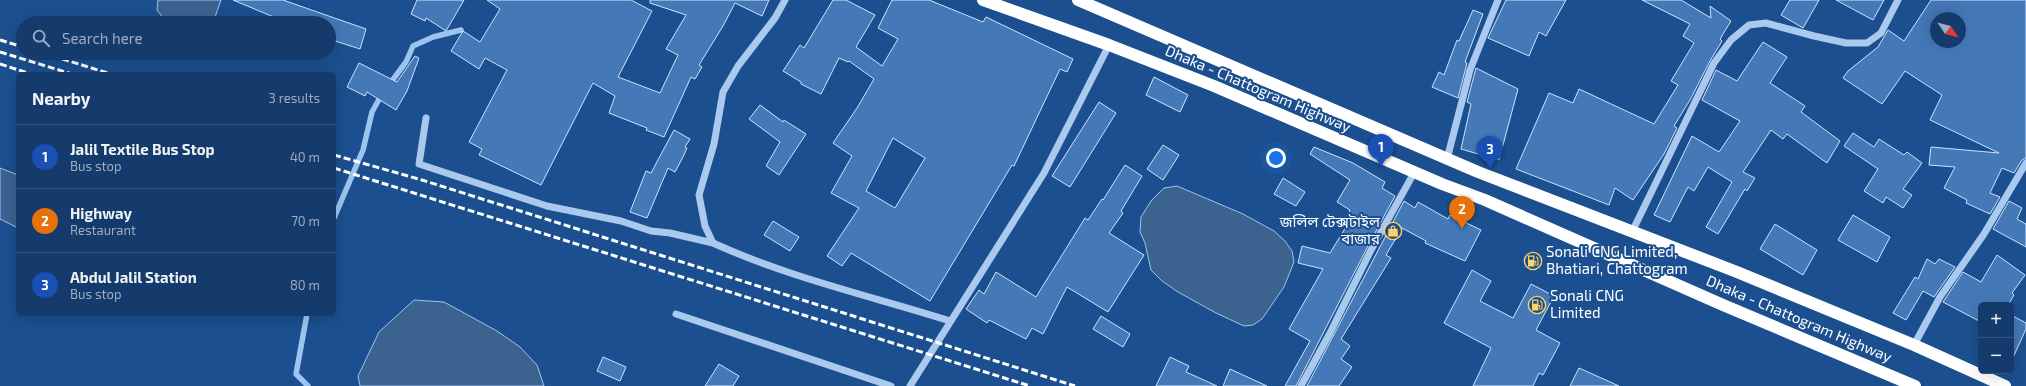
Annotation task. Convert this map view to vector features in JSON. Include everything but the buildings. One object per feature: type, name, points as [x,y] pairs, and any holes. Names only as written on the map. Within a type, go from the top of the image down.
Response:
[{"type":"highway","name":"Dhaka - Chattogram Highway","points":[[983,0],[1109,45],[1214,86],[1415,171],[1442,184],[1485,200],[1723,305],[1915,386]]},
{"type":"highway","name":"Dhaka - Chattogram Highway","points":[[1078,0],[1354,120],[1478,172],[1737,272],[1914,345],[2005,386]]},
{"type":"highway","points":[[1950,362],[1987,386]]},
{"type":"street","points":[[713,243],[705,226],[699,195],[714,144],[723,92],[738,66],[774,18],[785,0]]},
{"type":"street","points":[[1447,159],[1470,70],[1498,0]]},
{"type":"street","points":[[1632,232],[1714,63],[1731,40],[1749,24],[1766,23],[1846,43],[1867,43],[1881,33],[1898,0]]},
{"type":"street","points":[[910,386],[1044,173],[1109,45]]},
{"type":"street","points":[[426,118],[419,164],[547,206],[621,221],[651,231],[670,233],[713,243],[745,258],[794,275],[950,321]]},
{"type":"street","points":[[1914,345],[1940,297],[1984,234],[2026,163]]},
{"type":"street","points":[[1301,386],[1330,333],[1371,250],[1415,171]]},
{"type":"street","points":[[676,314],[891,386]]},
{"type":"water","points":[[158,0],[221,0],[215,16],[162,16],[157,10]]},
{"type":"water","points":[[0,168],[16,174],[16,227],[0,219]]},
{"type":"water","points":[[1177,186],[1243,214],[1274,231],[1285,241],[1292,251],[1294,262],[1284,287],[1262,319],[1253,325],[1244,326],[1216,313],[1178,292],[1162,281],[1151,270],[1145,243],[1140,232],[1141,217],[1151,201],[1164,188]]},
{"type":"water","points":[[414,300],[444,302],[497,331],[520,347],[537,365],[544,386],[360,386],[358,376],[379,332]]},
{"type":"waterway","points":[[389,85],[406,62],[413,46],[433,37],[461,30]]},
{"type":"waterway","points":[[336,213],[363,150],[372,112],[382,94]]},
{"type":"waterway","points":[[307,316],[296,374],[308,386]]},
{"type":"railway","points":[[0,40],[16,45]]},
{"type":"railway","points":[[0,52],[16,57]]},
{"type":"railway","points":[[26,60],[65,72]]},
{"type":"railway","points":[[66,60],[105,72]]},
{"type":"railway","points":[[0,64],[25,72]]},
{"type":"railway","points":[[336,156],[422,180],[1075,386]]},
{"type":"railway","points":[[336,169],[1030,386]]},
{"type":"place","name":"Jalil Textile Bus Stop","points":[[1381,167]]},
{"type":"place","name":"Abdul Jalil Station","points":[[1490,169]]},
{"type":"place","name":"Highway","points":[[1462,229]]},
{"type":"place","name":"জলিল টেক্সটাইল বাজার","points":[[1393,231]]},
{"type":"place","name":"Sonali CNG Limited, Bhatiari, Chattogram","points":[[1533,261]]},
{"type":"place","name":"Sonali CNG Limited","points":[[1537,305]]}]
